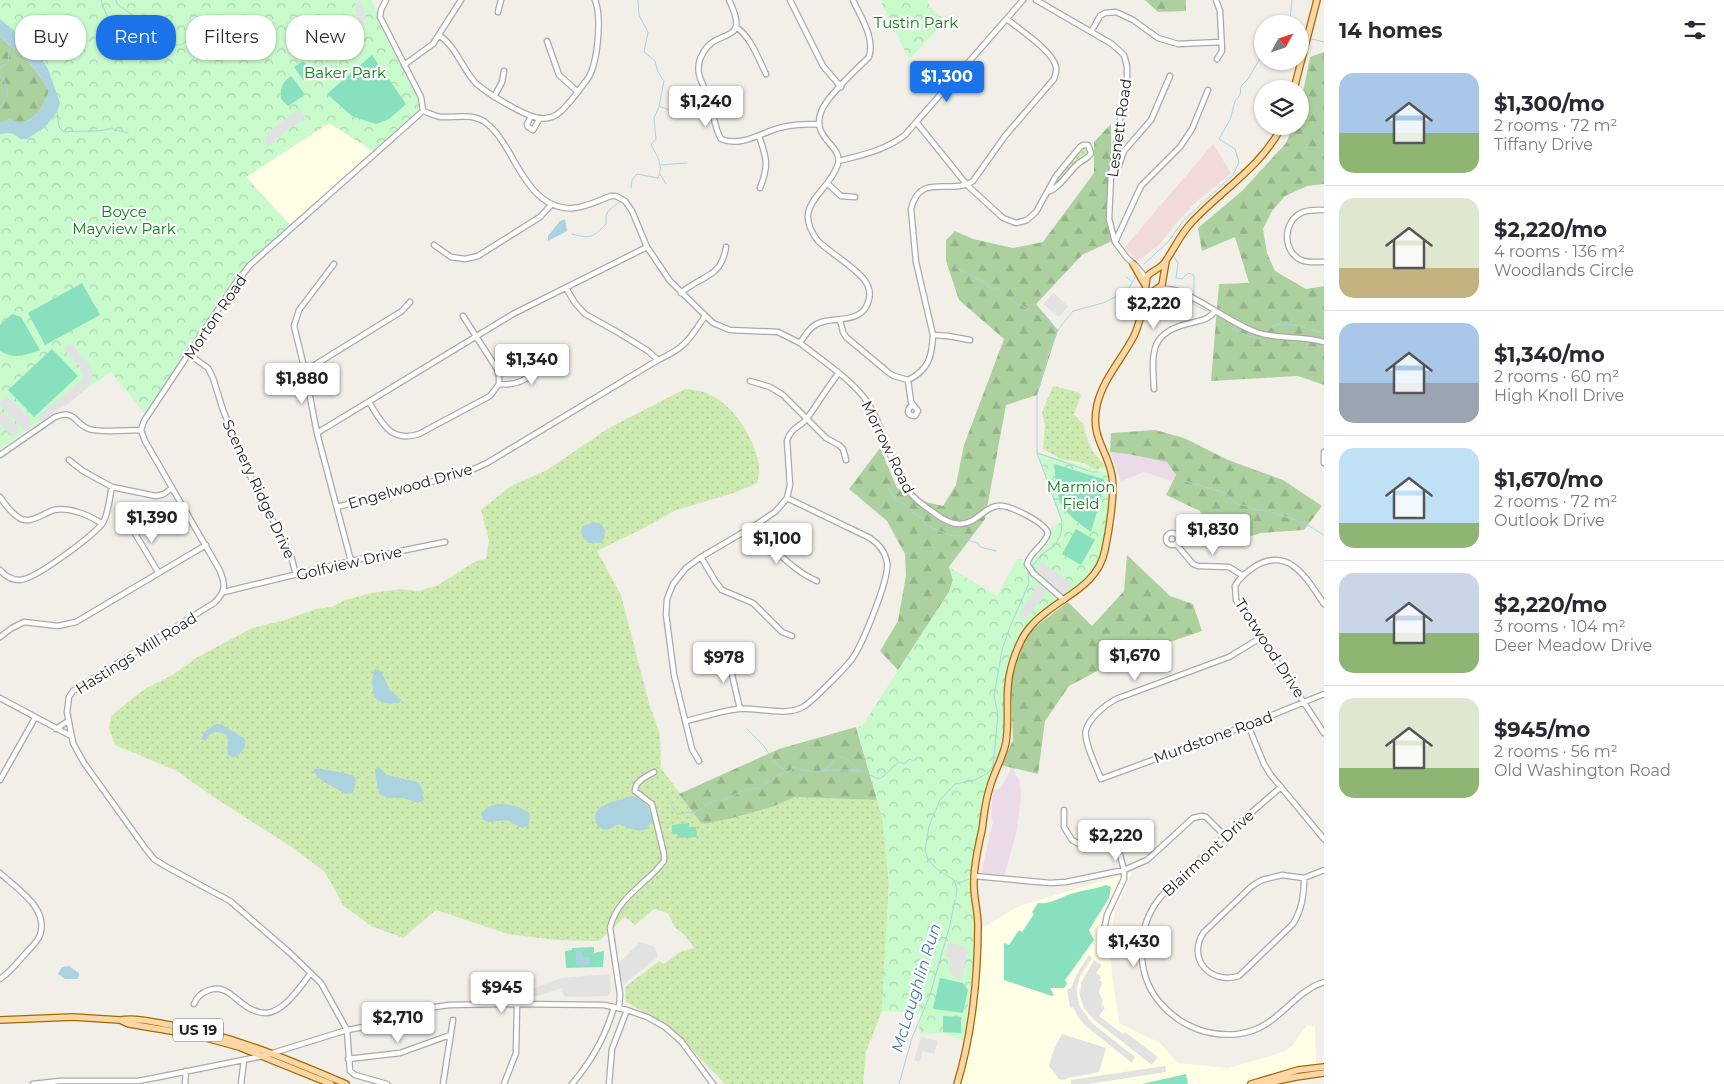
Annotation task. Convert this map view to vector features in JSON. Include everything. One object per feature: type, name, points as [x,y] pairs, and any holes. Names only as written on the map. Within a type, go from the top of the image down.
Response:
[{"type":"main road","points":[[1296,80],[1317,0]]},
{"type":"main road","points":[[1144,310],[1146,282],[1154,271],[1166,261],[1177,241],[1192,221],[1259,160],[1277,135]]},
{"type":"main road","points":[[957,1084],[965,1052],[976,964],[978,918],[974,876],[988,793],[1003,753],[1006,738],[1006,692],[1013,662],[1019,645],[1031,626],[1083,586],[1093,576],[1105,551],[1113,486],[1110,470],[1097,438],[1097,406],[1105,384],[1135,334],[1148,297],[1162,284],[1166,261]]},
{"type":"main road","points":[[1135,265],[1150,287],[1157,288]]},
{"type":"main road","points":[[1154,271],[1160,273],[1164,278]]},
{"type":"main road","name":"US 19","points":[[0,1020],[73,1017],[129,1019],[194,1029],[238,1041],[346,1084]]},
{"type":"main road","name":"US 19","points":[[120,1020],[129,1024],[194,1035],[239,1047],[331,1084]]},
{"type":"main road","points":[[1251,1084],[1280,1074],[1324,1067]]},
{"type":"main road","points":[[1263,1084],[1324,1073]]},
{"type":"street","points":[[386,0],[380,17],[421,97],[423,111]]},
{"type":"street","points":[[404,65],[428,48],[439,35],[461,0]]},
{"type":"street","points":[[498,12],[502,0]]},
{"type":"street","points":[[439,35],[450,43],[467,72],[478,86],[494,97],[531,116],[540,118],[556,115],[590,77],[596,60],[598,14],[595,0]]},
{"type":"street","points":[[728,0],[736,14],[736,27],[729,34],[708,46],[702,54],[698,67],[699,76],[708,96],[716,130],[721,139],[733,142],[798,124],[819,124]]},
{"type":"street","points":[[790,0],[823,66],[841,87]]},
{"type":"street","points":[[800,343],[809,330],[822,322],[853,318],[861,313],[868,305],[870,295],[869,289],[861,276],[823,245],[811,229],[808,220],[812,202],[828,184],[839,161],[833,147],[822,135],[819,124],[820,114],[825,104],[869,57],[872,48],[870,36],[852,0]]},
{"type":"street","points":[[839,161],[872,152],[896,142],[918,123],[1023,0]]},
{"type":"street","name":"Lesnett Road","points":[[1036,0],[1119,49],[1124,55],[1127,66],[1127,78],[1111,175],[1109,219],[1115,242],[1127,258],[1135,265],[1154,271]]},
{"type":"street","points":[[1216,0],[1220,11],[1222,51],[1217,59]]},
{"type":"street","points":[[1091,32],[1100,16],[1105,13],[1116,12],[1133,20],[1158,38],[1178,44],[1221,42]]},
{"type":"street","points":[[840,320],[843,332],[854,345],[894,376],[908,380],[926,367],[933,335],[916,262],[911,209],[916,196],[927,188],[941,185],[967,185],[973,181],[1005,136],[1054,79],[1057,71],[1056,64],[1050,55],[1007,19]]},
{"type":"street","points":[[736,27],[744,32],[766,74]]},
{"type":"street","points":[[547,41],[559,75],[578,92]]},
{"type":"street","points":[[494,97],[502,82],[504,71]]},
{"type":"street","points":[[1111,175],[1119,165],[1124,151],[1151,120],[1170,76]]},
{"type":"street","points":[[1115,242],[1141,186],[1180,147],[1192,130],[1208,90]]},
{"type":"street","name":"Morrow Road","points":[[423,111],[440,117],[476,117],[485,122],[501,139],[529,186],[536,194],[552,204],[565,208],[574,208],[611,196],[616,196],[625,201],[632,211],[647,247],[670,281],[681,294],[713,323],[730,330],[778,332],[800,343],[862,396],[868,404],[901,480],[914,499],[945,520],[953,523],[959,524],[972,521],[997,506],[1005,506],[1043,525],[1048,533],[1046,540],[1028,560],[1028,566],[1064,600]]},
{"type":"street","name":"Morton Road","points":[[141,430],[144,421],[190,355],[235,284],[260,255],[423,111]]},
{"type":"street","points":[[531,116],[527,124],[528,128],[533,130],[540,118]]},
{"type":"street","points":[[918,123],[967,185],[1003,218],[1016,223],[1027,220],[1036,212],[1056,176],[1083,144],[1088,145],[1091,153],[1090,156],[1078,163],[1054,190],[1048,192]]},
{"type":"street","points":[[759,136],[766,156],[767,166],[760,188]]},
{"type":"street","points":[[828,184],[841,196],[855,198]]},
{"type":"street","points":[[434,245],[451,257],[465,259],[478,256],[540,217],[552,204]]},
{"type":"street","points":[[1324,210],[1299,213],[1288,227],[1287,236],[1289,249],[1300,260],[1324,262]]},
{"type":"street","points":[[317,433],[513,314],[647,247]]},
{"type":"street","points":[[681,294],[691,285],[716,271],[724,260],[726,247]]},
{"type":"street","points":[[334,264],[299,310],[295,320],[295,330],[317,433],[350,561]]},
{"type":"street","points":[[1164,278],[1168,285],[1176,291],[1257,332],[1273,337],[1305,338],[1324,342]]},
{"type":"street","points":[[566,288],[575,303],[585,314],[619,332],[658,360]]},
{"type":"street","points":[[1157,288],[1176,291]]},
{"type":"street","points":[[305,371],[402,311],[410,302]]},
{"type":"street","points":[[1154,388],[1152,357],[1157,343],[1162,336],[1170,329],[1180,325],[1208,319],[1215,311]]},
{"type":"street","points":[[369,402],[388,431],[410,437],[490,396],[499,384],[497,369],[463,316]]},
{"type":"street","name":"Engelwood Drive","points":[[337,506],[465,472],[487,463],[658,360],[676,352],[682,347],[705,316]]},
{"type":"street","points":[[933,335],[970,340]]},
{"type":"street","points":[[499,384],[512,385],[524,381],[552,354]]},
{"type":"street","name":"Scenery Ridge Drive","points":[[190,355],[208,368],[214,378],[223,410],[249,474],[291,556],[296,575]]},
{"type":"street","points":[[699,761],[692,749],[674,676],[666,614],[673,584],[686,568],[701,557],[754,526],[780,508],[787,498],[790,486],[787,441],[790,432],[806,420],[838,374]]},
{"type":"street","points":[[908,380],[912,406]]},
{"type":"street","points":[[750,381],[777,391],[826,438],[840,445],[846,460]]},
{"type":"street","points":[[0,455],[55,417],[63,414],[69,414],[90,429],[141,430],[145,441],[223,577],[224,592]]},
{"type":"street","points":[[1324,452],[1324,463]]},
{"type":"street","points":[[69,460],[82,471],[112,487],[156,496],[164,494],[172,488]]},
{"type":"street","points":[[0,570],[8,577],[22,580],[31,577],[66,553],[102,524],[106,515],[112,487]]},
{"type":"street","points":[[0,497],[18,518],[23,520],[31,520],[53,510],[60,510],[72,511],[102,524]]},
{"type":"street","points":[[686,721],[740,709],[788,711],[804,707],[851,659],[857,650],[886,577],[887,562],[885,555],[874,541],[787,498]]},
{"type":"street","points":[[130,525],[158,572]]},
{"type":"street","points":[[754,526],[796,570],[817,581]]},
{"type":"street","name":"Golfview Drive","points":[[224,592],[350,561],[445,542]]},
{"type":"street","points":[[1176,544],[1193,564],[1198,566],[1229,567],[1242,575]]},
{"type":"street","points":[[0,637],[24,622],[58,626],[76,622],[206,545]]},
{"type":"street","points":[[701,557],[722,590],[753,604],[782,632],[792,636]]},
{"type":"street","name":"Trotwood Drive","points":[[1324,604],[1298,568],[1285,561],[1270,560],[1261,563],[1242,575],[1235,586],[1236,600],[1324,733]]},
{"type":"street","name":"Hastings Mill Road","points":[[224,592],[214,603],[78,687],[69,697],[67,712],[71,736],[78,754],[144,848],[165,866],[230,901],[312,973],[326,990],[347,1030]]},
{"type":"street","name":"Murdstone Road","points":[[1262,637],[1229,657],[1116,700],[1102,708],[1086,730],[1086,739],[1101,779],[1324,694]]},
{"type":"street","points":[[731,660],[730,666],[740,709]]},
{"type":"street","points":[[0,698],[71,736]]},
{"type":"street","points":[[0,780],[35,718]]},
{"type":"street","points":[[56,729],[68,721]]},
{"type":"street","points":[[1248,724],[1264,764],[1324,839]]},
{"type":"street","points":[[572,1084],[592,1058],[616,1007],[620,994],[610,928],[612,920],[617,909],[629,894],[664,861],[652,804],[634,789],[637,782],[654,772]]},
{"type":"street","name":"Blairmont Drive","points":[[1281,787],[1224,835],[1160,898],[1151,912],[1143,931],[1141,950],[1144,970],[1151,990],[1158,1000],[1179,1020],[1192,1028],[1211,1033],[1237,1034],[1266,1025],[1302,994],[1324,982]]},
{"type":"street","points":[[1064,810],[1064,827],[1072,840],[1079,844],[1108,845],[1120,855],[1124,879],[1107,915],[1102,940]]},
{"type":"street","points":[[974,876],[1050,883],[1066,882],[1124,870],[1148,860],[1187,823],[1198,816],[1206,817],[1224,835]]},
{"type":"street","points":[[1304,878],[1303,901],[1299,914],[1293,924],[1245,971],[1238,976],[1228,978],[1212,975],[1206,970],[1198,954],[1200,938],[1252,886],[1272,876],[1290,875],[1304,878],[1324,870]]},
{"type":"street","points":[[0,873],[32,902],[41,922],[40,935],[37,942],[0,979]]},
{"type":"street","points":[[194,1004],[196,997],[202,992],[219,989],[228,992],[252,1010],[267,1013],[288,1002],[312,973]]},
{"type":"street","points":[[504,1084],[516,1053],[517,1004]]},
{"type":"street","points":[[33,1084],[60,1081],[138,1081],[273,1054],[347,1030],[391,1022],[417,1011],[438,1005],[517,1004],[604,1005],[647,1017],[671,1032],[681,1041],[713,1084]]},
{"type":"street","points":[[609,1084],[612,1049],[627,1010]]},
{"type":"street","points":[[443,1084],[453,1020]]},
{"type":"street","points":[[347,1030],[350,1071],[354,1074],[387,1084]]},
{"type":"street","points":[[348,1059],[400,1053],[450,1035]]},
{"type":"street","points":[[241,1084],[244,1060]]},
{"type":"street","points":[[184,1084],[186,1071]]},
{"type":"shaded area","points":[[362,2],[366,17],[364,24],[364,15],[356,15],[355,3]]},
{"type":"shaded area","points":[[300,109],[306,117],[286,131],[269,147],[262,139],[282,121]]},
{"type":"shaded area","points":[[329,123],[373,151],[290,225],[246,177]]},
{"type":"shaded area","points":[[1213,144],[1231,173],[1195,203],[1160,244],[1138,261],[1125,247]]},
{"type":"shaded area","points":[[1053,293],[1068,306],[1059,317],[1043,304]]},
{"type":"shaded area","points":[[70,343],[89,364],[92,380],[88,387],[78,396],[42,422],[38,417],[82,379],[83,375],[80,367],[64,349]]},
{"type":"shaded area","points":[[7,396],[31,419],[29,430],[25,431],[0,405],[0,402]]},
{"type":"shaded area","points":[[4,413],[20,430],[13,437],[0,423],[0,414]]},
{"type":"shaded area","points":[[1110,452],[1167,462],[1176,475],[1172,481],[1144,472],[1121,481]]},
{"type":"shaded area","points":[[1042,562],[1073,585],[1063,594],[1036,571]]},
{"type":"shaded area","points":[[1038,584],[1047,591],[1026,620],[1019,616]]},
{"type":"shaded area","points":[[1012,766],[1015,767],[1014,773],[1019,779],[1021,795],[1017,830],[1004,877],[981,875],[993,821],[991,817],[993,791],[1001,788]]},
{"type":"shaded area","points":[[1132,872],[1115,912],[1110,945],[1119,1023],[1160,1043],[1178,1063],[1228,1068],[1284,1052],[1293,1045],[1307,1025],[1315,1027],[1316,1064],[1277,1072],[1242,1084],[960,1084],[967,1054],[979,930],[1019,906]]},
{"type":"shaded area","points":[[948,941],[968,949],[962,980],[959,980],[949,972],[949,958],[946,957]]},
{"type":"shaded area","points":[[640,942],[655,947],[658,957],[623,985],[618,967],[619,963]]},
{"type":"shaded area","points":[[1089,955],[1092,958],[1080,976],[1077,987],[1080,1007],[1093,1024],[1135,1057],[1132,1063],[1086,1026],[1073,1007],[1070,1008],[1067,989],[1071,988]]},
{"type":"shaded area","points":[[1094,960],[1102,965],[1096,973],[1102,977],[1099,980],[1102,982],[1099,992],[1103,1002],[1101,1005],[1105,1008],[1099,1016],[1123,1034],[1125,1032],[1158,1057],[1152,1065],[1093,1019],[1084,1008],[1080,996],[1081,983]]},
{"type":"shaded area","points":[[610,974],[611,991],[607,996],[566,997],[563,994],[562,988],[537,996],[486,995],[486,986],[535,988],[561,978]]},
{"type":"shaded area","points":[[1062,1034],[1106,1048],[1099,1072],[1063,1080],[1059,1079],[1049,1066],[1054,1049]]},
{"type":"shaded area","points":[[921,1037],[938,1041],[934,1054],[923,1051],[919,1062],[914,1060]]},
{"type":"shaded area","points":[[1165,1066],[1166,1072],[1088,1084],[1071,1084],[1071,1080]]},
{"type":"green space","name":"Boyce Mayview Park","points":[[0,0],[372,0],[382,26],[421,101],[421,110],[373,151],[329,123],[246,177],[290,225],[245,268],[226,292],[145,414],[111,372],[0,449],[0,126],[9,122],[31,130],[43,125],[51,89],[34,60],[86,60],[86,15],[15,15],[15,37],[0,24]]},
{"type":"green space","name":"Tustin Park","points":[[880,0],[927,0],[930,7],[946,21],[909,59]]},
{"type":"green space","points":[[1145,0],[1186,0],[1186,11],[1158,12]]},
{"type":"green space","points":[[0,37],[15,50],[15,60],[26,60],[49,91],[41,109],[32,118],[0,127]]},
{"type":"green space","points":[[1324,52],[1324,184],[1307,186],[1285,196],[1272,211],[1263,229],[1267,253],[1275,271],[1306,289],[1324,286],[1324,385],[1298,376],[1211,381],[1219,284],[1249,283],[1235,237],[1202,251],[1198,228],[1242,191],[1286,143],[1289,135],[1309,135],[1309,80],[1305,80],[1307,70],[1309,70],[1310,57]]},
{"type":"green space","points":[[372,55],[406,104],[389,119],[376,124],[352,116],[327,94]]},
{"type":"green space","points":[[303,61],[312,74],[303,80],[294,67]]},
{"type":"green space","points":[[291,76],[304,93],[303,96],[288,106],[281,99],[281,92],[282,86]]},
{"type":"green space","points":[[1111,124],[1112,241],[1082,255],[1036,304],[1058,330],[1037,395],[1006,405],[985,519],[949,567],[953,580],[949,592],[898,670],[880,651],[898,621],[906,575],[905,554],[887,521],[849,489],[880,448],[897,488],[926,502],[943,506],[956,485],[964,445],[1004,339],[959,300],[946,261],[946,240],[955,231],[973,239],[1013,248],[1043,242],[1094,173],[1094,142]]},
{"type":"green space","points":[[1083,146],[1088,147],[1089,154],[1052,188],[1052,186]]},
{"type":"green space","points":[[82,283],[100,315],[45,345],[28,313]]},
{"type":"green space","points":[[12,314],[21,317],[40,350],[15,356],[0,351],[0,325]]},
{"type":"green space","points":[[52,349],[78,376],[34,417],[8,390]]},
{"type":"green space","points":[[1053,386],[1078,392],[1081,395],[1074,414],[1084,425],[1085,433],[1093,452],[1106,467],[1095,470],[1084,463],[1061,459],[1043,449],[1045,425],[1042,412]]},
{"type":"green space","points":[[685,389],[702,391],[714,397],[724,403],[740,421],[756,453],[759,466],[757,483],[736,492],[674,511],[597,551],[621,595],[649,703],[660,735],[661,768],[702,823],[729,819],[772,807],[795,797],[877,800],[882,816],[889,883],[882,1011],[866,1052],[863,1084],[725,1084],[670,1027],[626,1002],[625,987],[659,961],[664,964],[680,952],[694,948],[684,934],[675,928],[668,913],[654,909],[635,925],[625,917],[599,941],[556,940],[508,934],[436,910],[403,938],[371,926],[343,905],[325,872],[290,846],[177,771],[115,745],[109,728],[111,716],[143,690],[174,674],[196,658],[252,628],[285,620],[316,609],[331,607],[345,600],[372,593],[400,589],[419,591],[438,585],[476,561],[486,559],[489,541],[481,510],[511,486],[547,470],[607,429]]},
{"type":"green space","points":[[1155,430],[1184,438],[1228,460],[1283,480],[1322,506],[1304,530],[1261,533],[1244,538],[1211,532],[1200,511],[1166,495],[1176,475],[1167,462],[1110,452],[1111,433]]},
{"type":"green space","name":"Marmion Field","points":[[1038,453],[1108,473],[1107,518],[1099,563],[1083,583],[1072,591],[1061,595],[1035,573],[1031,562],[1043,551],[1048,543],[1051,527],[1061,522]]},
{"type":"green space","points":[[1054,464],[1103,479],[1105,483],[1091,532],[1072,517],[1062,504],[1057,488]]},
{"type":"green space","points":[[1076,529],[1095,540],[1081,565],[1062,554]]},
{"type":"green space","points":[[1127,555],[1170,596],[1193,604],[1202,631],[1120,659],[1069,686],[1045,721],[1038,774],[1001,765],[1013,740],[1011,684],[1018,653],[1031,630],[1068,602],[1092,626],[1124,591]]},
{"type":"green space","points":[[1017,559],[1023,559],[1025,570],[1057,598],[1054,605],[1034,619],[1023,630],[1012,656],[1003,690],[1004,724],[1001,749],[987,782],[970,886],[974,917],[974,953],[964,1039],[962,1040],[944,1033],[920,1034],[919,1025],[922,1013],[882,1011],[889,883],[882,816],[856,727],[862,726],[949,592],[953,580],[949,567],[997,596]]},
{"type":"green space","points":[[856,727],[877,800],[795,797],[772,807],[729,819],[702,824],[679,794],[779,749]]},
{"type":"green space","points":[[689,823],[689,827],[696,827],[697,837],[678,838],[677,834],[672,834],[672,825]]},
{"type":"green space","points":[[1106,885],[1111,887],[1109,898],[1089,930],[1094,940],[1065,980],[1067,984],[1064,988],[1050,988],[1054,995],[1052,996],[1004,980],[1004,943],[1009,945],[1019,930],[1022,932],[1034,914],[1032,912],[1038,903],[1052,902],[1074,893]]},
{"type":"green space","points":[[594,947],[594,953],[604,951],[603,967],[566,968],[565,951],[572,950],[572,948]]},
{"type":"green space","points":[[940,978],[963,983],[968,990],[963,1013],[933,1008]]},
{"type":"green space","points":[[943,1016],[961,1017],[961,1033],[943,1032]]},
{"type":"green space","points":[[1186,1074],[1188,1084],[1142,1084]]},
{"type":"water","points":[[0,19],[15,31],[15,50],[0,37]]},
{"type":"water","points":[[26,60],[42,60],[48,69],[60,103],[57,112],[45,127],[27,139],[20,139],[16,135],[11,134],[0,134],[0,127],[32,118],[41,109],[45,101],[49,91]]},
{"type":"water","points":[[565,219],[567,231],[548,241],[548,236],[560,221]]},
{"type":"water","points":[[594,522],[601,524],[605,530],[604,539],[600,543],[589,543],[583,538],[583,526]]},
{"type":"water","points":[[374,670],[382,672],[389,689],[401,700],[399,703],[385,703],[374,697],[372,681]]},
{"type":"water","points":[[216,724],[221,724],[245,739],[245,747],[238,756],[228,755],[228,739],[224,733],[212,732],[205,741],[201,739],[204,732]]},
{"type":"water","points":[[379,767],[387,775],[418,782],[422,789],[424,800],[418,803],[403,798],[388,798],[379,794],[375,769]]},
{"type":"water","points":[[318,768],[353,775],[356,780],[353,793],[346,794],[324,782],[313,772],[313,770]]},
{"type":"water","points":[[631,796],[643,801],[650,811],[652,820],[647,829],[637,830],[619,824],[606,830],[597,825],[595,818],[600,808],[605,804]]},
{"type":"water","points":[[497,804],[515,806],[527,811],[530,814],[528,826],[522,828],[507,820],[489,822],[483,820],[481,814],[488,807]]},
{"type":"water","points":[[576,951],[583,951],[583,957],[590,957],[590,965],[576,965]]},
{"type":"water","points":[[69,966],[79,973],[77,979],[65,979],[58,974],[62,967]]},
{"type":"waterway","points":[[101,0],[108,18],[117,31],[125,38],[158,44],[181,45],[186,41]]},
{"type":"waterway","points":[[116,0],[117,4],[132,15]]},
{"type":"waterway","points":[[638,0],[639,15],[648,32],[644,52],[655,61],[658,72],[664,81],[659,106],[677,113]]},
{"type":"waterway","name":"McLaughlin Run","points":[[1290,15],[1292,0]]},
{"type":"waterway","points":[[1312,39],[1324,42]]},
{"type":"waterway","points":[[0,68],[8,62],[10,45]]},
{"type":"waterway","name":"McLaughlin Run","points":[[1144,264],[1168,242],[1183,221],[1233,175],[1239,162],[1235,149],[1219,139],[1230,120],[1235,101],[1240,95],[1241,86],[1254,69]]},
{"type":"waterway","points":[[0,74],[5,82],[8,95],[0,107]]},
{"type":"waterway","points":[[631,188],[632,180],[637,174],[658,178],[660,173],[659,161],[651,145],[656,139],[654,118],[659,107]]},
{"type":"waterway","points":[[57,112],[59,127],[64,132],[112,128],[115,130]]},
{"type":"waterway","points":[[0,126],[9,122],[22,127]]},
{"type":"waterway","points":[[116,130],[128,133]]},
{"type":"waterway","points":[[661,165],[687,163]]},
{"type":"waterway","points":[[660,174],[666,184]]},
{"type":"waterway","points":[[572,234],[583,237],[594,235],[606,224],[606,215],[609,210],[620,202]]},
{"type":"waterway","points":[[1174,257],[1178,263],[1176,278],[1182,279],[1188,273],[1194,275],[1194,296]]},
{"type":"waterway","points":[[955,267],[986,283],[991,289],[998,289],[1006,297],[1045,318],[1057,329]]},
{"type":"waterway","name":"McLaughlin Run","points":[[1031,568],[1040,556],[1055,545],[1061,534],[1062,521],[1037,453],[1037,395],[1048,355],[1058,330],[1073,311],[1103,303],[1127,291],[1136,276]]},
{"type":"waterway","name":"McLaughlin Run","points":[[1126,277],[1133,282]]},
{"type":"waterway","points":[[1193,302],[1193,304],[1207,311]]},
{"type":"waterway","points":[[1263,332],[1277,324],[1296,325],[1324,333]]},
{"type":"waterway","points":[[1231,328],[1253,338],[1257,337]]},
{"type":"waterway","points":[[1038,453],[1092,472],[1098,472]]},
{"type":"waterway","points":[[1182,480],[1225,493],[1237,504],[1251,509],[1271,512],[1304,523],[1324,535]]},
{"type":"waterway","points":[[887,486],[898,502],[905,504],[909,510],[922,518],[926,525],[949,535],[962,536],[966,540],[978,543],[980,547],[996,551]]},
{"type":"waterway","name":"McLaughlin Run","points":[[956,897],[957,890],[954,880],[938,870],[928,860],[925,849],[929,826],[940,800],[955,784],[975,780],[988,773],[993,766],[998,714],[994,696],[1002,650],[1029,583],[1028,571]]},
{"type":"waterway","points":[[747,729],[764,746],[775,763],[787,772]]},
{"type":"waterway","points":[[670,803],[677,814],[695,812],[714,801],[721,801],[747,789],[760,788],[778,775],[792,770],[792,767],[816,772],[826,769],[837,755],[849,760],[859,771]]},
{"type":"waterway","points":[[822,771],[863,771],[878,779],[899,762],[904,764],[910,759],[913,761]]},
{"type":"waterway","points":[[957,884],[969,879]]},
{"type":"waterway","name":"McLaughlin Run","points":[[899,1084],[912,1038],[930,995],[950,925],[955,900]]},
{"type":"park label","name":"Baker Park","points":[[345,72]]}]
